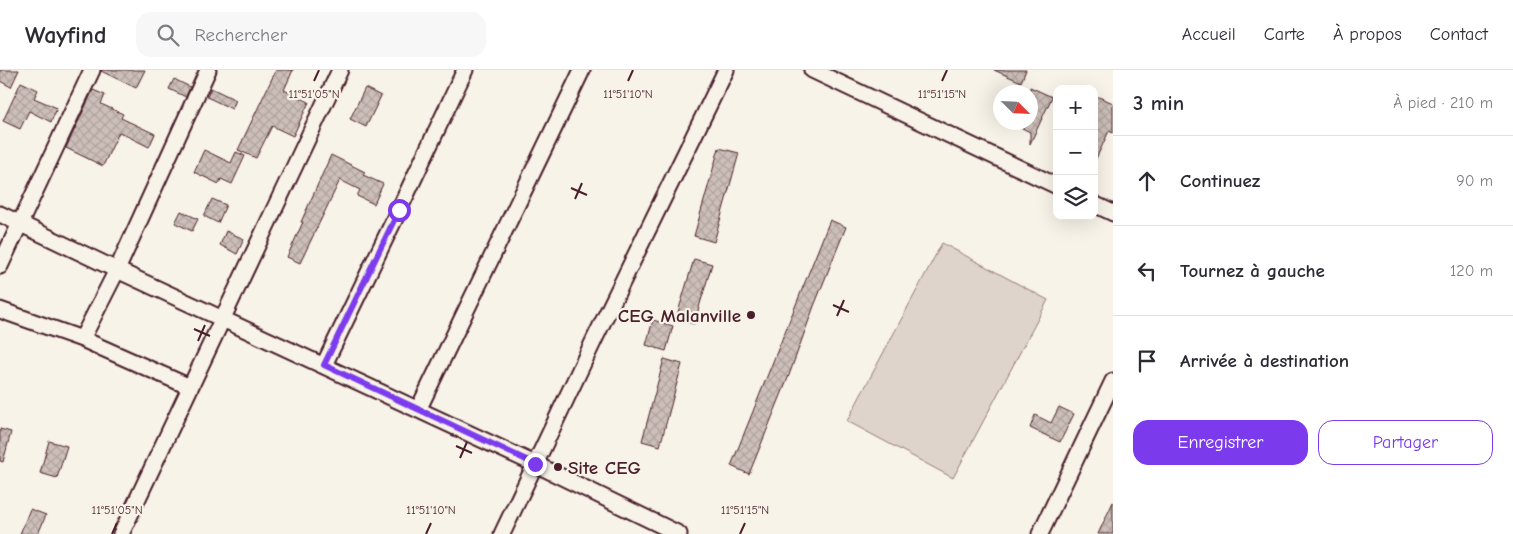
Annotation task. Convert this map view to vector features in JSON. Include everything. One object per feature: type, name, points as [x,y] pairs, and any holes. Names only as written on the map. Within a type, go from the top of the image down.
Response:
[{"type":"street","points":[[0,266],[92,70]]},
{"type":"street","points":[[82,339],[117,270],[208,70]]},
{"type":"street","points":[[121,534],[340,70]]},
{"type":"street","points":[[324,365],[464,70]]},
{"type":"street","points":[[418,410],[582,70]]},
{"type":"street","points":[[502,534],[726,70]]},
{"type":"street","points":[[812,70],[1053,184]]},
{"type":"street","points":[[1098,206],[1113,213]]},
{"type":"street","points":[[0,214],[535,464],[654,529],[679,534]]},
{"type":"street","points":[[0,310],[82,339],[190,388]]},
{"type":"street","points":[[1040,534],[1113,381]]},
{"type":"shaded area","points":[[942,243],[1048,300],[953,478],[847,421]]},
{"type":"building","points":[[0,70],[19,70],[11,87],[0,81]]},
{"type":"building","points":[[101,70],[145,70],[136,88]]},
{"type":"building","points":[[276,70],[293,70],[284,90],[309,102],[293,136],[272,126],[256,158],[238,150]]},
{"type":"building","points":[[994,70],[1026,70],[1021,82]]},
{"type":"building","points":[[174,79],[190,87],[186,97],[169,89]]},
{"type":"building","points":[[21,82],[38,90],[34,98],[57,108],[51,122],[29,111],[20,129],[3,121]]},
{"type":"building","points":[[211,88],[236,100],[232,109],[207,97]]},
{"type":"building","points":[[365,88],[381,96],[366,127],[350,119]]},
{"type":"building","points":[[93,90],[105,95],[101,104],[123,114],[121,118],[155,134],[149,147],[119,132],[103,166],[66,148]]},
{"type":"building","points":[[1038,91],[1052,97],[1038,127]]},
{"type":"building","points":[[1098,97],[1113,103],[1113,133],[1109,131],[1098,154]]},
{"type":"building","points":[[1026,130],[1037,130],[1030,144],[1030,132]]},
{"type":"building","points":[[719,148],[739,153],[714,242],[694,236]]},
{"type":"building","points":[[204,150],[231,163],[236,152],[245,156],[232,184],[221,179],[219,184],[194,172]]},
{"type":"building","points":[[331,155],[365,172],[363,175],[383,184],[374,204],[357,196],[360,190],[340,180],[300,263],[287,257]]},
{"type":"building","points":[[212,199],[226,205],[218,223],[204,216]]},
{"type":"building","points":[[181,211],[198,219],[192,231],[175,223]]},
{"type":"building","points":[[830,220],[846,227],[749,474],[731,466]]},
{"type":"building","points":[[226,231],[244,239],[237,254],[220,245]]},
{"type":"building","points":[[694,259],[712,264],[694,324],[676,319]]},
{"type":"building","points":[[653,320],[673,326],[666,351],[646,345]]},
{"type":"building","points":[[664,359],[682,364],[660,446],[642,441]]},
{"type":"building","points":[[1059,407],[1074,414],[1060,442],[1030,428],[1035,415],[1051,423]]},
{"type":"building","points":[[0,429],[11,432],[3,462],[0,461]]},
{"type":"building","points":[[49,441],[67,446],[57,478],[40,473]]},
{"type":"building","points":[[1113,502],[1113,534],[1098,534]]},
{"type":"building","points":[[30,509],[46,515],[38,534],[20,534]]},
{"type":"place","name":"CEG Malanville","points":[[751,315]]},
{"type":"place","name":"Site CEG","points":[[558,467]]},
{"type":"route","points":[[399,210],[324,365],[535,464]]}]
